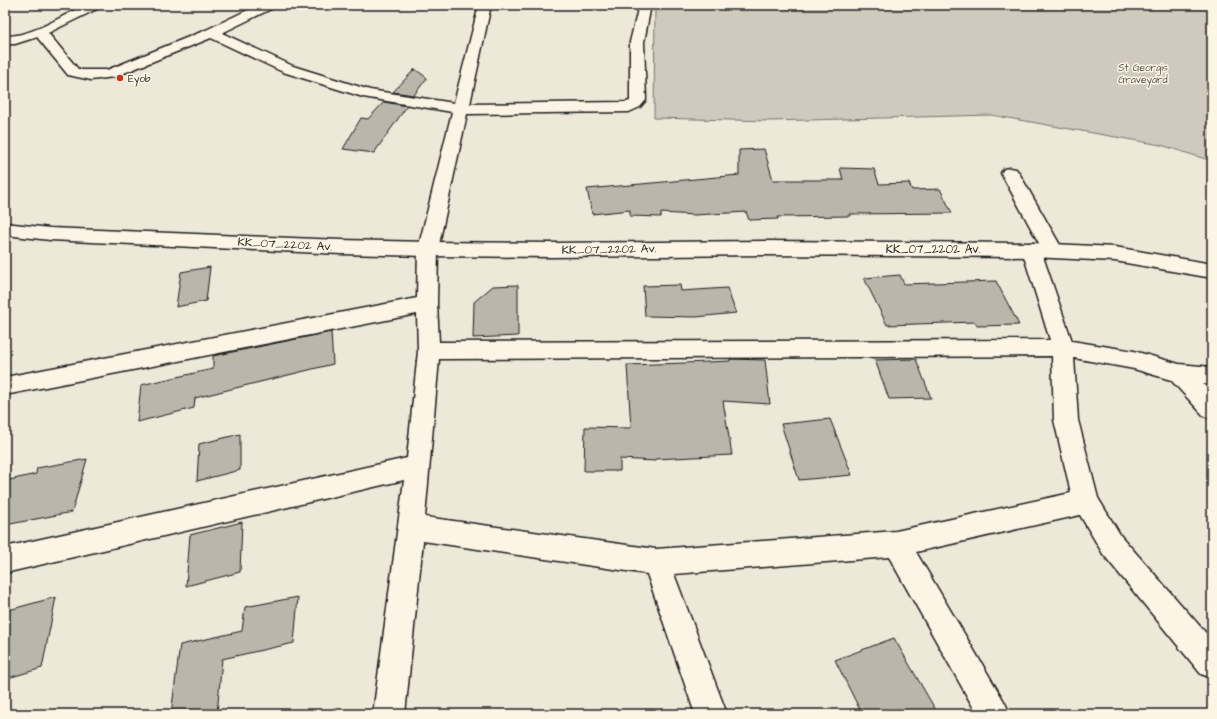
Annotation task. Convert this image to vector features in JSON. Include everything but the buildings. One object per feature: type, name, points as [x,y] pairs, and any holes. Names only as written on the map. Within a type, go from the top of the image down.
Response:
[{"type":"street","points":[[5,40],[15,40],[40,32],[94,5]]},
{"type":"street","points":[[40,32],[73,72],[81,75],[93,76],[109,74],[134,65],[211,33],[268,5]]},
{"type":"street","points":[[388,714],[418,466],[430,351],[427,304],[429,243],[485,5]]},
{"type":"street","points":[[211,33],[288,68],[327,82],[368,94],[461,109],[629,107],[635,104],[638,100],[636,42],[645,5]]},
{"type":"street","points":[[1010,174],[1041,247],[1063,348],[1066,420],[1086,502],[1112,545],[1212,663]]},
{"type":"street","points":[[5,216],[83,224],[429,243]]},
{"type":"street","name":"KK_07_2202 Av.","points":[[5,229],[50,234],[341,247],[429,243],[558,250],[1041,247],[1115,254],[1212,271]]},
{"type":"street","points":[[1041,247],[1075,246],[1124,250],[1212,264]]},
{"type":"street","points":[[5,386],[427,304]]},
{"type":"street","points":[[430,351],[1063,348],[1134,360],[1179,373],[1212,376]]},
{"type":"street","points":[[1179,373],[1212,409]]},
{"type":"street","points":[[5,560],[418,466]]},
{"type":"street","points":[[410,527],[656,562],[896,544],[1086,502]]},
{"type":"street","points":[[896,544],[994,714]]},
{"type":"street","points":[[656,562],[710,714]]},
{"type":"green space","name":"St Georgis Graveyard","points":[[655,5],[1212,5],[1212,161],[1161,145],[991,115],[771,121],[654,118]]},
{"type":"place","name":"Eyob","points":[[120,78]]}]
